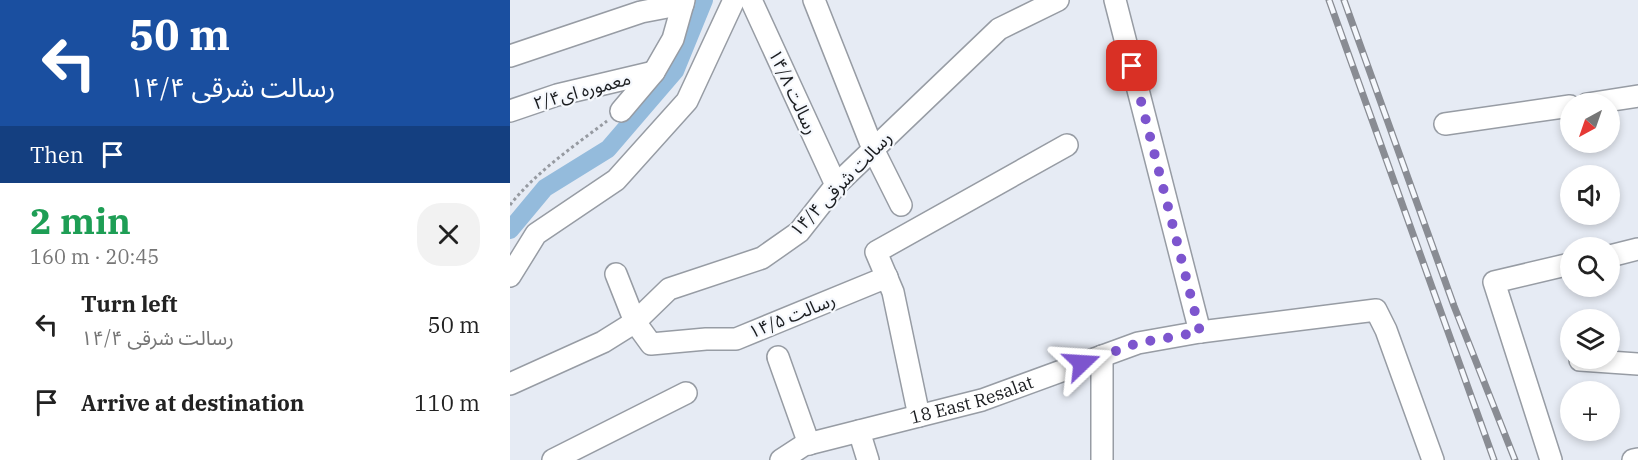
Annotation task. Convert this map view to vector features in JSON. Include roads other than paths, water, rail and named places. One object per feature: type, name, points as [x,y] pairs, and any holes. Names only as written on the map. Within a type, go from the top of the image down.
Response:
[{"type":"street","points":[[510,276],[536,234],[616,180],[687,100],[734,0]]},
{"type":"street","name":"رسالت ۱۴/۸","points":[[751,0],[836,184]]},
{"type":"street","points":[[814,0],[873,149],[901,205]]},
{"type":"street","name":"رسالت شرقی ۱۴/۴","points":[[510,384],[603,342],[635,322],[669,289],[762,258],[799,232],[836,184],[999,29],[1058,0]]},
{"type":"street","points":[[1115,0],[1200,332]]},
{"type":"street","points":[[510,56],[641,12],[684,2],[673,39],[654,72],[621,111]]},
{"type":"street","name":"معموره ای۲/۴","points":[[510,111],[557,95],[654,72]]},
{"type":"street","points":[[1620,99],[1638,96]]},
{"type":"street","points":[[1445,124],[1560,107]]},
{"type":"street","points":[[919,416],[893,291],[876,252],[1067,145]]},
{"type":"street","points":[[1620,254],[1638,249]]},
{"type":"street","points":[[1551,460],[1494,282],[1560,266]]},
{"type":"street","points":[[616,274],[635,322]]},
{"type":"street","name":"رسالت ۱۴/۵","points":[[635,322],[651,344],[736,339],[887,277]]},
{"type":"street","name":"18 East Resalat","points":[[781,460],[810,444],[982,400],[1138,343],[1200,332],[1376,310],[1386,330],[1433,460]]},
{"type":"street","points":[[1102,356],[1102,460]]},
{"type":"street","points":[[778,357],[810,444]]},
{"type":"street","points":[[1620,363],[1638,364]]},
{"type":"street","points":[[553,460],[686,393]]},
{"type":"street","points":[[859,431],[868,460]]},
{"type":"street","points":[[1633,460],[1638,459]]},
{"type":"waterway","points":[[510,230],[545,188],[608,149],[675,71],[704,0]]},
{"type":"railway","points":[[1329,0],[1494,460]]},
{"type":"railway","points":[[1344,0],[1454,306],[1515,460]]}]
